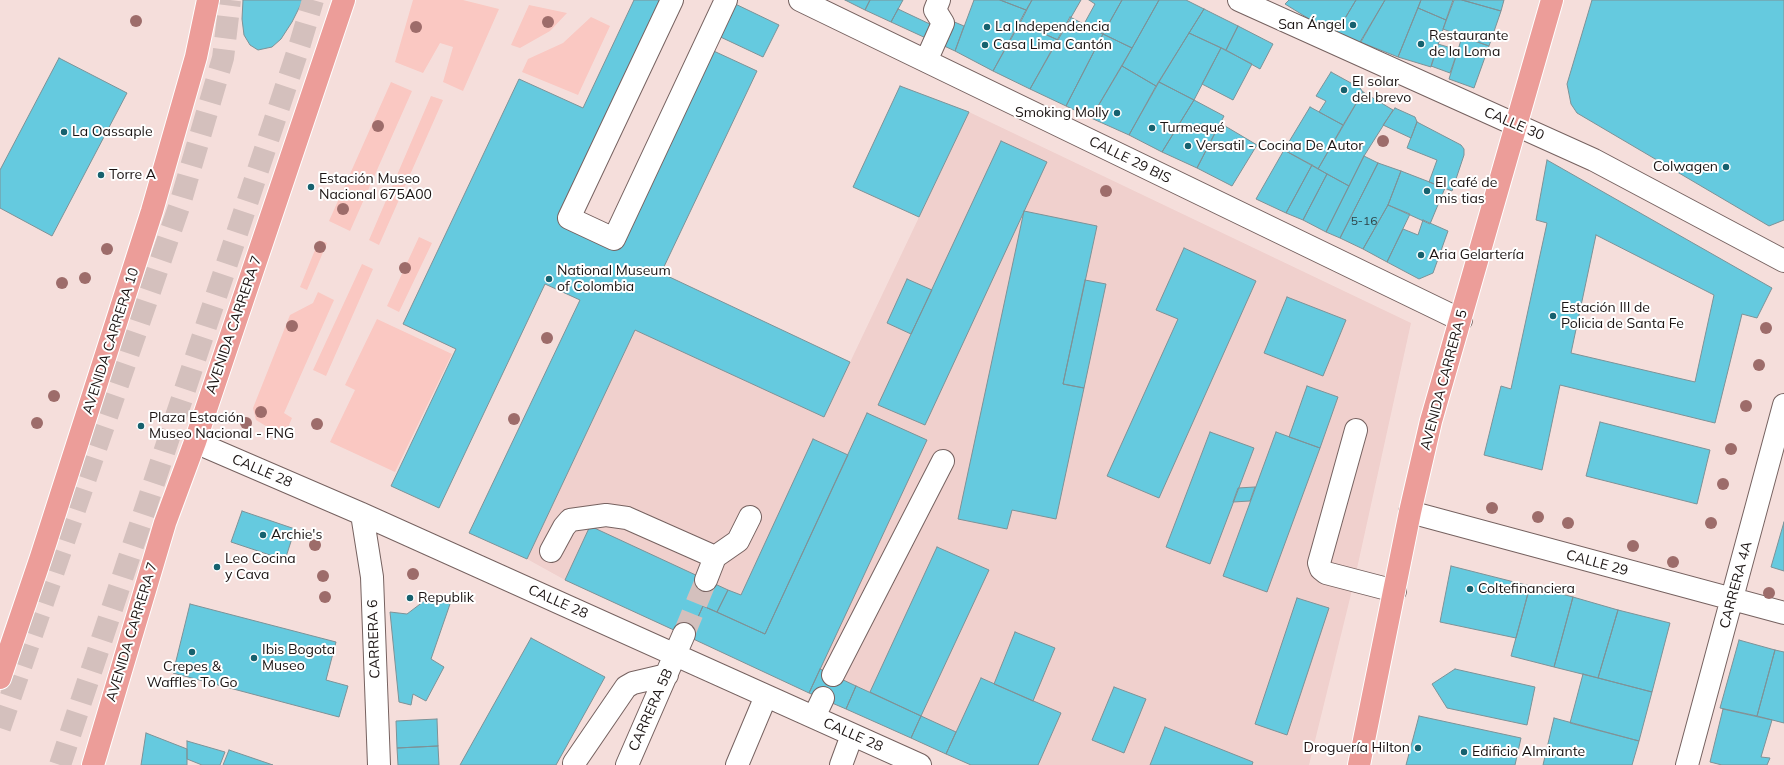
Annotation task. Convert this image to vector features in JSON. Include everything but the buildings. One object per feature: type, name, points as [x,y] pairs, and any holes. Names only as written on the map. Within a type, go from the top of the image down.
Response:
[{"type":"main road","name":"AVENIDA CARRERA 10","points":[[0,678],[72,463],[152,211],[196,57],[208,0]]},
{"type":"main road","name":"AVENIDA CARRERA 7","points":[[93,765],[165,523],[194,442],[344,0]]},
{"type":"main road","name":"AVENIDA CARRERA 5","points":[[1359,765],[1410,512],[1431,421],[1552,0]]},
{"type":"street","points":[[672,0],[569,218],[614,239],[726,0]]},
{"type":"street","name":"CALLE 29 BIS","points":[[800,0],[1461,320]]},
{"type":"street","points":[[926,61],[944,23],[935,10],[940,0]]},
{"type":"street","name":"CALLE 30","points":[[1239,0],[1594,160],[1784,261]]},
{"type":"street","name":"CARRERA 4A","points":[[1687,765],[1784,405]]},
{"type":"street","points":[[1356,430],[1319,563],[1321,569],[1326,573],[1394,591]]},
{"type":"street","name":"CALLE 28","points":[[194,442],[362,514],[766,696],[818,708],[852,735],[920,765]]},
{"type":"street","points":[[833,675],[944,461]]},
{"type":"street","name":"CALLE 29","points":[[1410,512],[1784,613]]},
{"type":"street","name":"CARRERA 6","points":[[362,514],[372,577],[379,765]]},
{"type":"street","points":[[551,551],[564,527],[570,520],[606,515],[627,518],[715,557]]},
{"type":"street","points":[[706,580],[715,557],[738,541],[750,517]]},
{"type":"street","name":"CARRERA 5B","points":[[627,765],[684,634]]},
{"type":"street","points":[[574,763],[626,687],[633,683],[666,675]]},
{"type":"street","points":[[737,765],[766,696]]},
{"type":"street","points":[[841,765],[852,735]]},
{"type":"shaded area","points":[[413,0],[463,0],[499,9],[463,91],[443,82],[453,47],[440,43],[423,73],[395,62]]},
{"type":"shaded area","points":[[529,5],[567,13],[550,31],[520,48],[511,45]]},
{"type":"shaded area","points":[[591,17],[610,26],[578,95],[522,72],[528,59],[563,43]]},
{"type":"shaded area","points":[[391,82],[412,91],[350,231],[329,221]]},
{"type":"shaded area","points":[[431,96],[443,100],[379,245],[369,240]]},
{"type":"shaded area","points":[[969,112],[1411,323],[1354,582],[1309,765],[971,765],[565,580],[527,559],[635,330],[824,417]]},
{"type":"shaded area","points":[[419,237],[432,243],[399,312],[387,306]]},
{"type":"shaded area","points":[[319,240],[327,243],[307,290],[300,287]]},
{"type":"shaded area","points":[[362,264],[373,269],[326,376],[313,370]]},
{"type":"shaded area","points":[[318,292],[334,300],[284,413],[292,418],[284,437],[256,420],[253,408],[290,315],[313,303]]},
{"type":"shaded area","points":[[377,319],[452,354],[395,472],[330,442],[355,390],[345,385]]},
{"type":"tunnel","points":[[0,728],[180,204],[223,58],[230,0]]},
{"type":"tunnel","points":[[60,765],[300,44],[313,0]]},
{"type":"tunnel","points":[[684,634],[706,580]]},
{"type":"place","name":"San Ángel","points":[[1353,25]]},
{"type":"place","name":"La Independencia","points":[[987,27]]},
{"type":"place","name":"Restaurante de la Loma","points":[[1421,44]]},
{"type":"place","name":"Casa Lima Cantón","points":[[985,45]]},
{"type":"place","name":"El solar del brevo","points":[[1344,90]]},
{"type":"place","name":"Smoking Molly","points":[[1117,113]]},
{"type":"place","name":"Turmequé","points":[[1152,128]]},
{"type":"place","name":"La Oassaple","points":[[64,132]]},
{"type":"place","name":"Versatil - Cocina De Autor","points":[[1188,146]]},
{"type":"place","name":"Colwagen","points":[[1726,167]]},
{"type":"place","name":"Torre A","points":[[101,175]]},
{"type":"place","name":"Estación Museo Nacional 675A00","points":[[311,187]]},
{"type":"place","name":"El café de mis tias","points":[[1427,191]]},
{"type":"place","name":"Aria Gelartería","points":[[1421,255]]},
{"type":"place","name":"National Museum of Colombia","points":[[549,279]]},
{"type":"place","name":"Estación III de Policia de Santa Fe","points":[[1553,316]]},
{"type":"place","name":"Plaza Estación Museo Nacional - FNG","points":[[141,426]]},
{"type":"place","name":"Archie's","points":[[263,535]]},
{"type":"place","name":"Leo Cocina y Cava","points":[[217,567]]},
{"type":"place","name":"Coltefinanciera","points":[[1470,589]]},
{"type":"place","name":"Republik","points":[[410,598]]},
{"type":"place","name":"Crepes & Waffles To Go","points":[[192,652]]},
{"type":"place","name":"Ibis Bogota Museo","points":[[254,658]]},
{"type":"place","name":"Droguería Hilton","points":[[1418,748]]},
{"type":"place","name":"Edificio Almirante","points":[[1464,752]]}]
